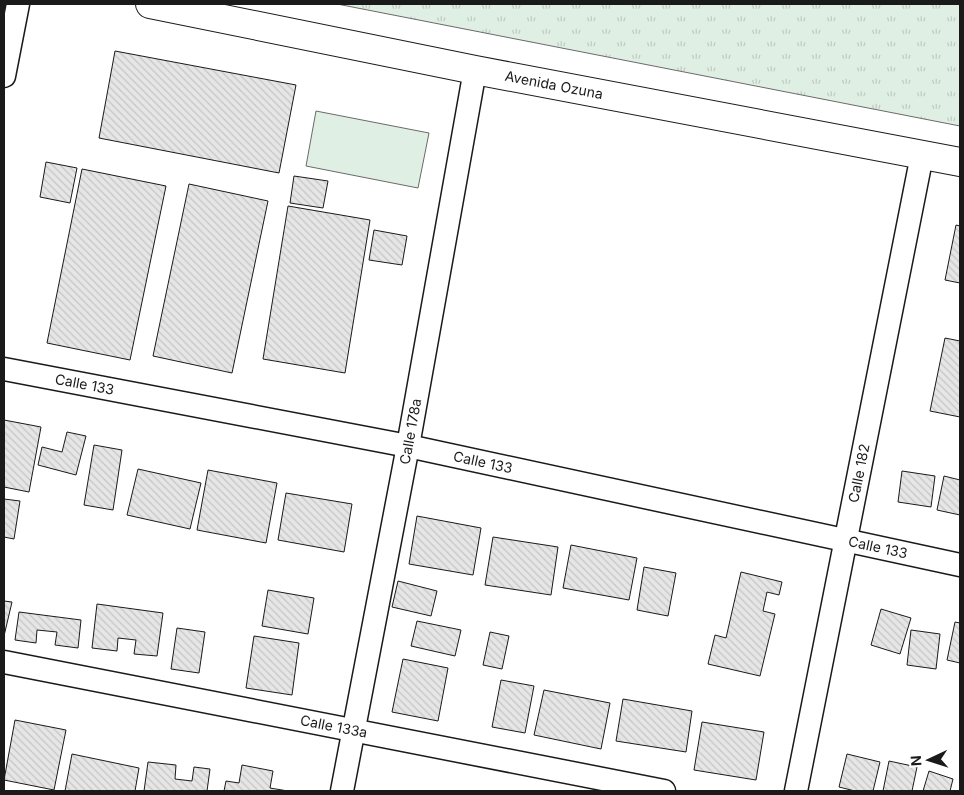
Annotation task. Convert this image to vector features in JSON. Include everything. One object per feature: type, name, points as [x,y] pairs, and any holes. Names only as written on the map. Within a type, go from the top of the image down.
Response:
[{"type":"main road","name":"Avenida Ozuna","points":[[150,4],[475,70],[960,162]]},
{"type":"street","points":[[4,76],[18,4]]},
{"type":"street","name":"Calle 178a","points":[[342,791],[408,446],[475,70]]},
{"type":"street","name":"Calle 182","points":[[796,791],[922,155]]},
{"type":"street","name":"Calle 133","points":[[4,369],[408,446],[960,565]]},
{"type":"street","name":"Calle 133a","points":[[4,662],[664,791]]},
{"type":"green space","points":[[337,4],[960,4],[960,126]]},
{"type":"green space","points":[[316,111],[429,133],[418,188],[306,166]]},
{"type":"building","points":[[115,51],[296,85],[279,173],[99,138]]},
{"type":"building","points":[[46,162],[77,168],[70,203],[40,197]]},
{"type":"building","points":[[82,169],[166,186],[130,360],[47,343]]},
{"type":"building","points":[[294,176],[328,181],[323,208],[290,203]]},
{"type":"building","points":[[189,184],[268,201],[232,373],[153,356]]},
{"type":"building","points":[[288,206],[370,220],[345,373],[263,359]]},
{"type":"building","points":[[956,225],[960,226],[960,283],[945,280]]},
{"type":"building","points":[[374,230],[407,236],[402,265],[369,260]]},
{"type":"building","points":[[945,338],[960,341],[960,417],[930,411]]},
{"type":"building","points":[[4,420],[41,427],[29,492],[4,487]]},
{"type":"building","points":[[67,432],[86,436],[76,475],[38,465],[42,447],[62,452]]},
{"type":"building","points":[[94,445],[122,450],[113,510],[84,505]]},
{"type":"building","points":[[138,469],[201,483],[190,529],[127,515]]},
{"type":"building","points":[[208,470],[277,483],[266,543],[197,530]]},
{"type":"building","points":[[902,471],[935,476],[931,507],[898,502]]},
{"type":"building","points":[[944,476],[960,480],[960,515],[937,510]]},
{"type":"building","points":[[286,493],[352,504],[344,552],[278,540]]},
{"type":"building","points":[[4,499],[20,501],[14,539],[4,537]]},
{"type":"building","points":[[417,516],[481,528],[473,575],[409,564]]},
{"type":"building","points":[[493,537],[558,547],[551,595],[485,585]]},
{"type":"building","points":[[571,545],[637,558],[629,600],[563,588]]},
{"type":"building","points":[[644,567],[676,573],[668,616],[637,610]]},
{"type":"building","points":[[741,572],[782,582],[779,595],[767,592],[763,611],[775,614],[760,676],[708,664],[715,635],[726,638]]},
{"type":"building","points":[[398,581],[437,591],[431,616],[392,607]]},
{"type":"building","points":[[268,590],[314,598],[308,634],[262,626]]},
{"type":"building","points":[[4,601],[12,602],[4,636]]},
{"type":"building","points":[[97,604],[163,613],[157,656],[134,654],[136,640],[118,638],[117,651],[92,648]]},
{"type":"building","points":[[881,609],[911,618],[900,654],[871,645]]},
{"type":"building","points":[[19,612],[81,620],[78,648],[55,645],[57,632],[37,630],[36,643],[15,640]]},
{"type":"building","points":[[417,621],[461,630],[455,656],[411,646]]},
{"type":"building","points":[[955,622],[960,623],[960,663],[947,660]]},
{"type":"building","points":[[177,628],[205,632],[199,673],[171,669]]},
{"type":"building","points":[[911,630],[940,634],[936,669],[907,665]]},
{"type":"building","points":[[490,632],[509,636],[502,669],[483,665]]},
{"type":"building","points":[[254,636],[299,643],[292,695],[246,688]]},
{"type":"building","points":[[403,659],[448,668],[438,721],[392,712]]},
{"type":"building","points":[[501,680],[534,686],[525,733],[492,727]]},
{"type":"building","points":[[544,690],[610,703],[601,749],[534,735]]},
{"type":"building","points":[[623,699],[692,711],[686,752],[616,741]]},
{"type":"building","points":[[15,720],[66,730],[54,790],[4,780]]},
{"type":"building","points":[[702,722],[764,732],[756,780],[694,770]]},
{"type":"building","points":[[72,754],[139,768],[135,791],[65,791]]},
{"type":"building","points":[[847,754],[880,762],[873,791],[855,791],[839,787]]},
{"type":"building","points":[[889,761],[917,767],[912,791],[883,791]]},
{"type":"building","points":[[148,762],[176,765],[175,779],[192,781],[194,767],[210,769],[207,791],[144,791]]},
{"type":"building","points":[[242,765],[273,771],[270,788],[288,791],[224,791],[226,781],[239,783]]},
{"type":"building","points":[[929,771],[953,779],[950,791],[923,791]]}]
